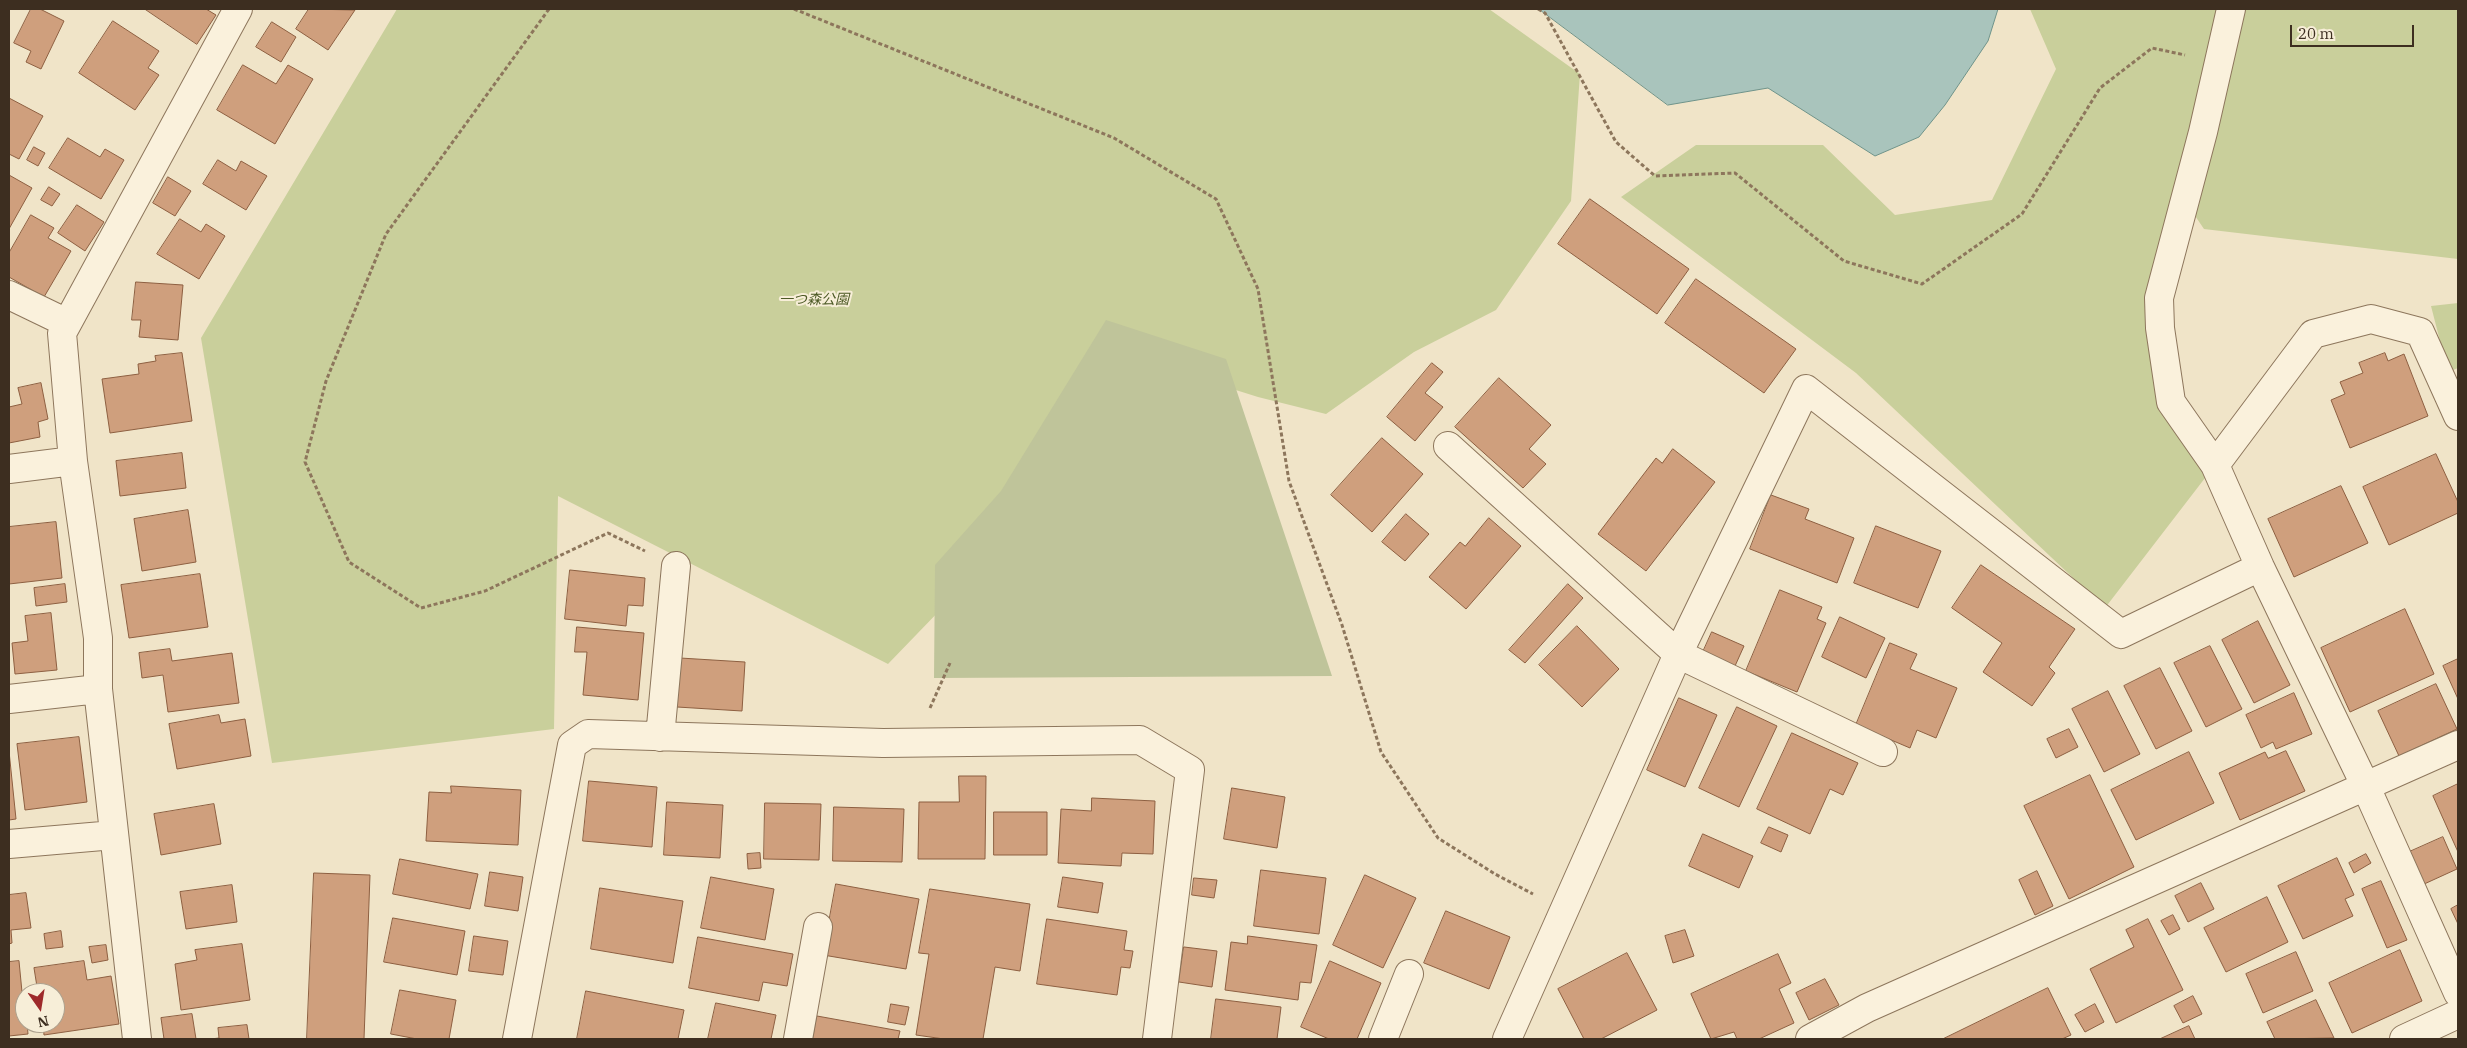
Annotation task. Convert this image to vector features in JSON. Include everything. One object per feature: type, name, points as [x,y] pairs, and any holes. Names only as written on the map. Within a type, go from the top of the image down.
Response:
[{"type":"street","points":[[137,1039],[98,689],[98,638],[73,462],[62,333],[238,9]]},
{"type":"street","points":[[2231,9],[2203,132],[2158,298],[2160,328],[2171,402],[2215,466],[2260,567],[2366,787],[2458,993]]},
{"type":"street","points":[[9,295],[67,323]]},
{"type":"street","points":[[2215,466],[2313,334],[2371,319],[2420,332],[2458,416]]},
{"type":"street","points":[[1507,1039],[1563,909],[1678,654],[1806,389],[2120,634],[2260,567]]},
{"type":"street","points":[[1448,446],[1678,654],[1883,752]]},
{"type":"street","points":[[9,469],[73,462]]},
{"type":"street","points":[[660,737],[676,566]]},
{"type":"street","points":[[9,699],[98,689]]},
{"type":"street","points":[[517,1039],[572,745],[588,734],[920,742],[1140,740],[1190,770],[1157,1039]]},
{"type":"street","points":[[1810,1039],[1867,1008],[2366,787],[2458,744]]},
{"type":"street","points":[[9,844],[114,835]]},
{"type":"street","points":[[798,1039],[818,927]]},
{"type":"street","points":[[1383,1039],[1409,974]]},
{"type":"street","points":[[2404,1039],[2458,1014]]},
{"type":"path","points":[[550,9],[386,234],[326,381],[305,462],[349,562],[421,608],[485,591],[608,533],[676,566]]},
{"type":"path","points":[[794,9],[1114,138],[1216,199],[1258,289],[1289,481],[1342,626],[1381,752],[1438,838],[1495,874],[1563,909]]},
{"type":"path","points":[[1538,9],[1545,13],[1616,142],[1655,176],[1735,173],[1844,261],[1922,284],[2022,214],[2100,88],[2152,48],[2218,62]]},
{"type":"path","points":[[920,742],[931,706],[950,663]]},
{"type":"green space","name":"一つ森公園","points":[[397,9],[1489,9],[1580,74],[1571,201],[1496,310],[1414,352],[1326,414],[1258,397],[1115,352],[1029,518],[888,664],[558,496],[554,729],[272,763],[201,338]]},
{"type":"green space","points":[[2030,9],[2458,9],[2458,259],[2204,229],[2185,201],[2159,298],[2171,402],[2215,465],[2105,608],[1856,373],[1621,197],[1696,145],[1823,145],[1895,215],[1992,200],[2056,69]]},
{"type":"green space","points":[[2458,303],[2458,368],[2448,372],[2431,306]]},
{"type":"green space","points":[[1106,320],[1226,359],[1332,676],[934,678],[935,565],[1001,491]]},
{"type":"water","points":[[1539,9],[1998,9],[1988,41],[1945,105],[1919,137],[1875,156],[1768,88],[1668,105]]},
{"type":"building","points":[[31,9],[40,9],[64,21],[41,69],[26,62],[31,51],[14,43]]},
{"type":"building","points":[[145,9],[206,9],[216,15],[197,44]]},
{"type":"building","points":[[309,9],[355,10],[328,50],[296,29]]},
{"type":"building","points":[[113,21],[159,51],[148,68],[159,75],[135,110],[79,73]]},
{"type":"building","points":[[272,22],[296,37],[281,62],[256,47]]},
{"type":"building","points":[[243,65],[276,84],[288,65],[313,79],[275,144],[217,110]]},
{"type":"building","points":[[9,98],[43,116],[19,159],[9,154]]},
{"type":"building","points":[[68,138],[100,157],[105,149],[124,160],[101,199],[49,168]]},
{"type":"building","points":[[34,147],[45,153],[38,166],[27,160]]},
{"type":"building","points":[[218,160],[236,171],[241,161],[267,176],[246,210],[203,184]]},
{"type":"building","points":[[9,175],[32,188],[9,229]]},
{"type":"building","points":[[168,177],[191,191],[175,216],[153,203]]},
{"type":"building","points":[[49,187],[60,194],[52,206],[41,200]]},
{"type":"building","points":[[1590,199],[1689,269],[1657,314],[1558,244]]},
{"type":"building","points":[[77,205],[104,222],[85,251],[58,233]]},
{"type":"building","points":[[31,215],[54,228],[48,238],[71,251],[44,297],[9,277],[9,253]]},
{"type":"building","points":[[180,219],[201,232],[206,224],[225,236],[199,279],[157,254]]},
{"type":"building","points":[[1696,279],[1796,349],[1764,393],[1665,323]]},
{"type":"building","points":[[136,282],[183,285],[178,340],[139,337],[141,320],[132,320]]},
{"type":"building","points":[[182,353],[192,421],[110,433],[102,379],[139,374],[138,364],[156,361],[155,356]]},
{"type":"building","points":[[2385,353],[2388,361],[2404,354],[2428,416],[2350,448],[2331,400],[2345,394],[2340,382],[2363,373],[2359,363]]},
{"type":"building","points":[[1432,363],[1443,372],[1425,393],[1443,407],[1415,441],[1387,417]]},
{"type":"building","points":[[1499,378],[1551,425],[1529,449],[1546,464],[1523,488],[1455,427]]},
{"type":"building","points":[[41,383],[48,419],[38,422],[40,437],[9,443],[9,407],[22,404],[18,388]]},
{"type":"building","points":[[1382,438],[1423,474],[1372,532],[1331,495]]},
{"type":"building","points":[[1673,449],[1715,482],[1646,571],[1598,534],[1656,458],[1662,463]]},
{"type":"building","points":[[182,453],[186,488],[120,496],[116,461]]},
{"type":"building","points":[[2436,454],[2458,502],[2458,513],[2389,545],[2363,487]]},
{"type":"building","points":[[2341,486],[2368,543],[2294,577],[2268,519]]},
{"type":"building","points":[[1771,495],[1809,509],[1805,519],[1854,538],[1837,583],[1750,549]]},
{"type":"building","points":[[188,510],[196,562],[142,571],[134,519]]},
{"type":"building","points":[[1406,514],[1429,534],[1405,561],[1382,542]]},
{"type":"building","points":[[1489,518],[1521,546],[1466,609],[1429,577],[1460,542],[1465,546]]},
{"type":"building","points":[[56,522],[62,578],[9,584],[9,527]]},
{"type":"building","points":[[1876,526],[1941,551],[1918,608],[1854,583]]},
{"type":"building","points":[[1981,565],[2075,629],[2049,667],[2055,673],[2032,706],[1983,672],[2002,643],[1952,608]]},
{"type":"building","points":[[570,570],[645,578],[643,606],[628,605],[626,626],[565,619]]},
{"type":"building","points":[[200,574],[208,627],[129,638],[121,585]]},
{"type":"building","points":[[65,584],[67,602],[36,606],[34,588]]},
{"type":"building","points":[[1568,584],[1583,598],[1525,663],[1509,650]]},
{"type":"building","points":[[1780,590],[1822,607],[1817,619],[1826,623],[1797,692],[1746,671]]},
{"type":"building","points":[[2405,609],[2434,674],[2350,712],[2321,648]]},
{"type":"building","points":[[51,613],[57,670],[15,674],[12,643],[28,641],[25,616]]},
{"type":"building","points":[[1840,617],[1885,638],[1866,678],[1822,657]]},
{"type":"building","points":[[2258,621],[2290,685],[2254,703],[2222,640]]},
{"type":"building","points":[[1577,626],[1619,669],[1582,707],[1539,665]]},
{"type":"building","points":[[577,627],[644,633],[638,700],[583,695],[587,652],[575,652]]},
{"type":"building","points":[[1712,632],[1744,646],[1735,666],[1703,652]]},
{"type":"building","points":[[1890,643],[1917,654],[1910,669],[1957,688],[1936,738],[1917,730],[1910,748],[1856,725]]},
{"type":"building","points":[[2210,646],[2242,709],[2206,727],[2174,663]]},
{"type":"building","points":[[170,649],[172,661],[232,653],[239,703],[168,712],[163,675],[142,678],[139,653]]},
{"type":"building","points":[[680,658],[745,662],[742,711],[677,707]]},
{"type":"building","points":[[2458,659],[2458,699],[2443,666]]},
{"type":"building","points":[[2160,668],[2192,731],[2156,749],[2124,686]]},
{"type":"building","points":[[2436,684],[2457,729],[2399,756],[2378,711]]},
{"type":"building","points":[[2108,691],[2140,754],[2104,772],[2072,709]]},
{"type":"building","points":[[2294,693],[2312,734],[2276,749],[2273,742],[2261,748],[2246,715]]},
{"type":"building","points":[[1679,698],[1717,715],[1685,787],[1647,770]]},
{"type":"building","points":[[1737,707],[1777,726],[1739,807],[1699,788]]},
{"type":"building","points":[[219,715],[221,723],[245,719],[251,756],[177,769],[169,724]]},
{"type":"building","points":[[2069,729],[2078,747],[2056,758],[2047,739]]},
{"type":"building","points":[[1792,733],[1858,763],[1843,795],[1830,789],[1810,834],[1757,809]]},
{"type":"building","points":[[79,737],[87,802],[25,810],[17,744]]},
{"type":"building","points":[[9,751],[16,819],[9,820]]},
{"type":"building","points":[[2286,751],[2305,791],[2240,820],[2219,773],[2265,752],[2268,758]]},
{"type":"building","points":[[2189,752],[2214,803],[2136,840],[2111,790]]},
{"type":"building","points":[[2090,775],[2134,867],[2069,899],[2024,806]]},
{"type":"building","points":[[959,776],[986,776],[985,859],[918,859],[919,802],[959,802]]},
{"type":"building","points":[[589,781],[657,787],[652,847],[583,841]]},
{"type":"building","points":[[2458,784],[2458,852],[2433,796]]},
{"type":"building","points":[[451,786],[521,790],[518,845],[426,841],[429,792],[451,793]]},
{"type":"building","points":[[1232,788],[1285,797],[1277,848],[1224,839]]},
{"type":"building","points":[[1092,798],[1155,801],[1153,854],[1122,853],[1121,866],[1058,863],[1061,809],[1091,811]]},
{"type":"building","points":[[667,802],[723,805],[720,858],[664,855]]},
{"type":"building","points":[[765,803],[821,804],[819,860],[764,859]]},
{"type":"building","points":[[214,804],[221,844],[161,855],[154,814]]},
{"type":"building","points":[[834,807],[904,809],[902,862],[833,861]]},
{"type":"building","points":[[994,812],[1047,812],[1047,855],[994,855]]},
{"type":"building","points":[[1769,827],[1788,835],[1781,852],[1761,843]]},
{"type":"building","points":[[1703,834],[1753,856],[1739,888],[1689,866]]},
{"type":"building","points":[[2443,837],[2457,869],[2422,885],[2407,853]]},
{"type":"building","points":[[760,853],[761,868],[748,869],[747,854]]},
{"type":"building","points":[[2366,854],[2371,863],[2354,873],[2349,863]]},
{"type":"building","points":[[2337,858],[2354,895],[2345,899],[2353,916],[2303,939],[2278,886]]},
{"type":"building","points":[[400,859],[478,874],[470,909],[393,894]]},
{"type":"building","points":[[1261,870],[1326,878],[1319,934],[1254,926]]},
{"type":"building","points":[[2037,871],[2053,906],[2035,915],[2019,880]]},
{"type":"building","points":[[490,872],[523,877],[518,911],[485,906]]},
{"type":"building","points":[[314,873],[370,875],[364,1039],[307,1039]]},
{"type":"building","points":[[1365,875],[1416,898],[1383,968],[1333,945]]},
{"type":"building","points":[[711,877],[774,889],[765,940],[701,928]]},
{"type":"building","points":[[1063,877],[1103,883],[1098,913],[1058,907]]},
{"type":"building","points":[[1194,878],[1217,880],[1214,898],[1192,895]]},
{"type":"building","points":[[2381,881],[2407,940],[2387,948],[2362,889]]},
{"type":"building","points":[[2201,883],[2214,909],[2188,922],[2175,896]]},
{"type":"building","points":[[836,884],[919,899],[906,969],[823,955]]},
{"type":"building","points":[[232,885],[237,922],[186,929],[180,892]]},
{"type":"building","points":[[600,888],[683,901],[673,963],[591,949]]},
{"type":"building","points":[[930,889],[1030,904],[1020,971],[995,967],[983,1039],[944,1039],[916,1035],[929,954],[919,953]]},
{"type":"building","points":[[26,893],[31,928],[11,930],[12,943],[9,944],[9,895]]},
{"type":"building","points":[[2267,897],[2288,942],[2226,972],[2204,928]]},
{"type":"building","points":[[2458,905],[2458,924],[2451,909]]},
{"type":"building","points":[[1446,911],[1510,937],[1489,989],[1424,963]]},
{"type":"building","points":[[2173,915],[2180,929],[2169,935],[2161,921]]},
{"type":"building","points":[[393,918],[465,931],[457,975],[384,962]]},
{"type":"building","points":[[1047,919],[1127,931],[1124,950],[1133,951],[1130,968],[1121,967],[1117,995],[1037,984]]},
{"type":"building","points":[[2148,919],[2183,990],[2116,1023],[2090,969],[2134,947],[2126,930]]},
{"type":"building","points":[[1685,930],[1694,956],[1673,963],[1665,936]]},
{"type":"building","points":[[61,931],[63,947],[46,949],[44,934]]},
{"type":"building","points":[[474,936],[508,941],[503,975],[469,971]]},
{"type":"building","points":[[1248,936],[1317,945],[1311,983],[1300,982],[1298,1000],[1225,990],[1231,942],[1247,944]]},
{"type":"building","points":[[698,937],[793,954],[787,986],[763,982],[759,1001],[689,988]]},
{"type":"building","points":[[242,944],[250,1000],[181,1010],[175,964],[197,960],[195,950]]},
{"type":"building","points":[[106,945],[108,960],[92,963],[89,947]]},
{"type":"building","points":[[1184,947],[1217,951],[1212,987],[1179,982]]},
{"type":"building","points":[[2400,950],[2422,1001],[2352,1033],[2329,983]]},
{"type":"building","points":[[2296,952],[2313,991],[2263,1013],[2246,974]]},
{"type":"building","points":[[1627,953],[1657,1010],[1601,1039],[1584,1039],[1558,989]]},
{"type":"building","points":[[1778,954],[1791,983],[1779,989],[1794,1023],[1759,1039],[1737,1039],[1734,1032],[1711,1039],[1691,994]]},
{"type":"building","points":[[19,961],[21,983],[15,983],[15,1033],[28,1034],[9,1036],[9,962]]},
{"type":"building","points":[[84,961],[87,980],[111,976],[119,1024],[65,1032],[65,983],[36,983],[34,968]]},
{"type":"building","points":[[1330,961],[1381,983],[1357,1039],[1329,1039],[1301,1027]]},
{"type":"building","points":[[1825,979],[1839,1005],[1809,1020],[1796,993]]},
{"type":"building","points":[[2048,988],[2071,1035],[2062,1039],[1943,1039]]},
{"type":"building","points":[[400,990],[456,1000],[449,1039],[417,1039],[391,1034]]},
{"type":"building","points":[[586,991],[684,1010],[678,1039],[577,1039]]},
{"type":"building","points":[[2193,996],[2202,1014],[2183,1023],[2174,1006]]},
{"type":"building","points":[[1216,999],[1281,1007],[1277,1039],[1211,1039]]},
{"type":"building","points":[[2316,1000],[2334,1038],[2275,1039],[2267,1022]]},
{"type":"building","points":[[716,1003],[776,1015],[771,1039],[708,1039]]},
{"type":"building","points":[[891,1004],[909,1007],[905,1025],[888,1022]]},
{"type":"building","points":[[2095,1004],[2104,1022],[2085,1032],[2075,1015]]},
{"type":"building","points":[[192,1014],[196,1039],[164,1039],[161,1018]]},
{"type":"building","points":[[817,1016],[900,1031],[898,1039],[813,1039]]},
{"type":"building","points":[[247,1025],[249,1039],[211,1039],[219,1038],[218,1028]]},
{"type":"building","points":[[2189,1026],[2195,1039],[2160,1039]]}]
